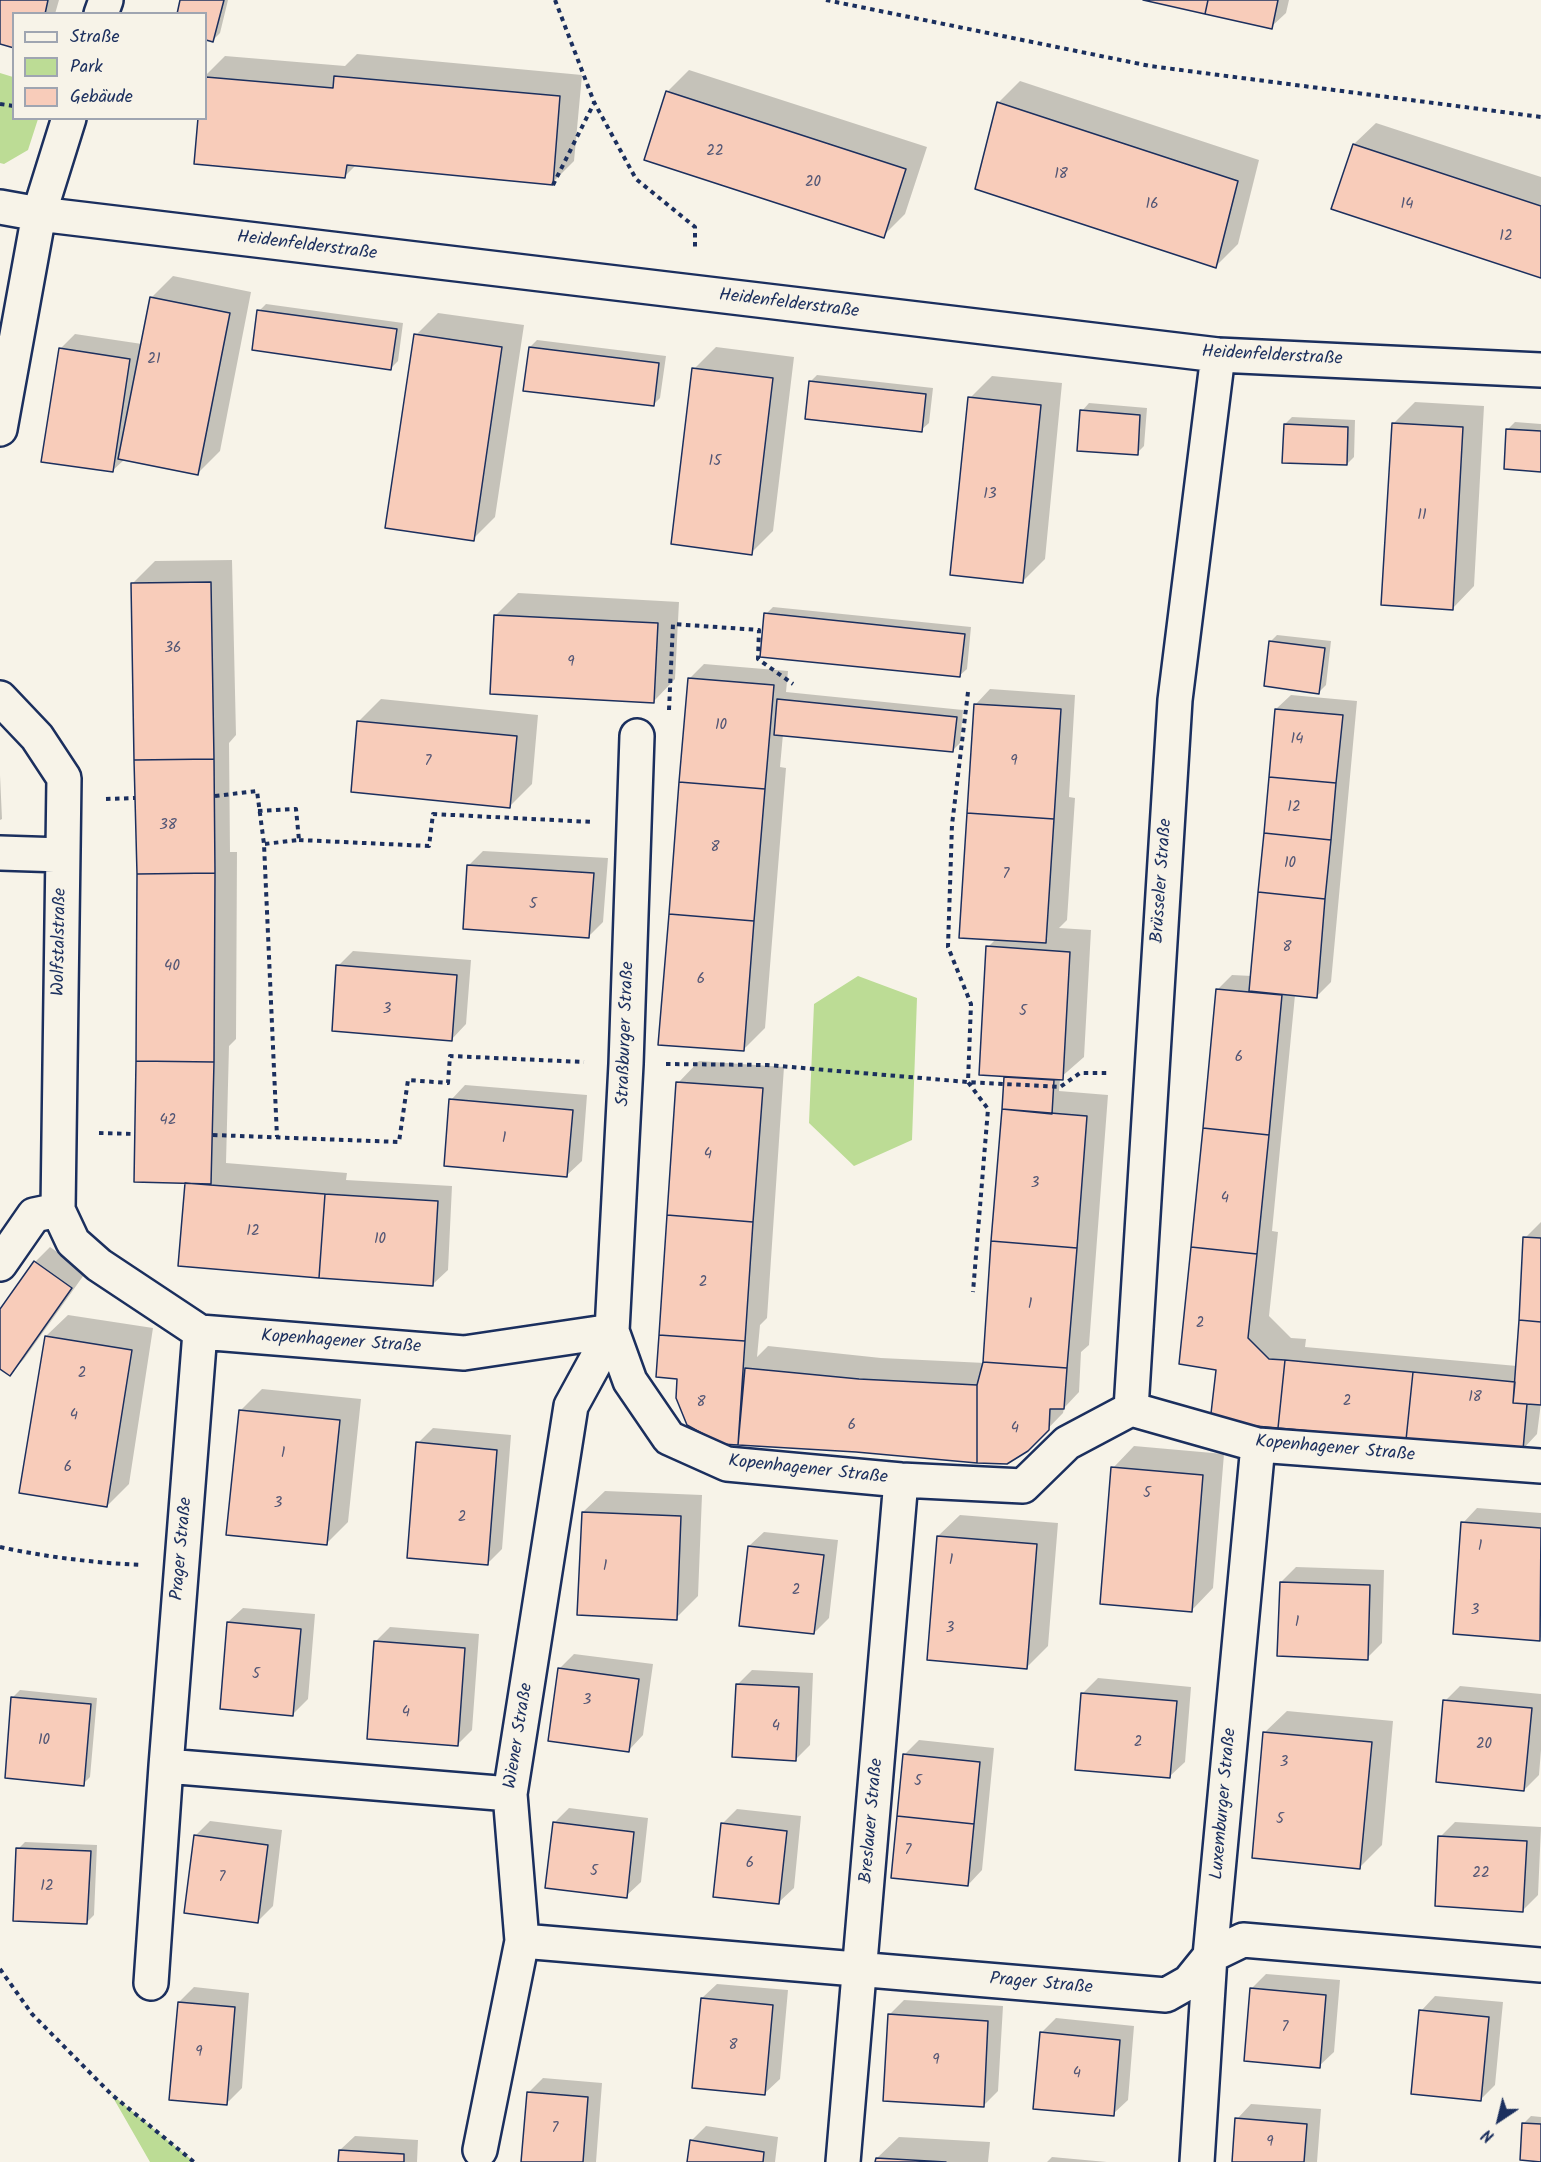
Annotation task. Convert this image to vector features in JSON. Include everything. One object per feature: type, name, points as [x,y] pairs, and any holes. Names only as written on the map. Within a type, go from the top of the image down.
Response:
[{"type":"street","points":[[0,429],[39,214],[68,120]]},
{"type":"street","points":[[0,207],[39,214]]},
{"type":"street","name":"Heidenfelderstraße","points":[[39,214],[1218,355],[1541,370]]},
{"type":"street","name":"Brüsseler Straße","points":[[1131,1409],[1175,700],[1218,355]]},
{"type":"street","name":"Wolfstalstraße","points":[[0,698],[37,737],[64,778],[58,1209]]},
{"type":"street","name":"Straßburger Straße","points":[[612,1331],[626,1064],[637,736]]},
{"type":"street","points":[[0,853],[62,855]]},
{"type":"street","points":[[0,1264],[34,1215],[58,1209]]},
{"type":"street","name":"Kopenhagener Straße","points":[[58,1209],[73,1242],[99,1265],[200,1332],[464,1353],[612,1331],[630,1381],[669,1438],[727,1464],[901,1480],[1023,1486],[1067,1443],[1131,1409],[1258,1446],[1541,1466]]},
{"type":"street","name":"Wiener Straße","points":[[480,2150],[522,1941],[510,1794],[571,1406],[612,1331]]},
{"type":"street","name":"Prager Straße","points":[[151,1983],[200,1332]]},
{"type":"street","name":"Luxemburger Straße","points":[[1197,2162],[1210,1956],[1258,1446]]},
{"type":"street","name":"Breslauer Straße","points":[[843,2162],[901,1480]]},
{"type":"street","points":[[166,1766],[510,1794]]},
{"type":"street","name":"Prager Straße","points":[[522,1941],[1166,1995],[1189,1982],[1210,1956],[1243,1940],[1541,1965]]},
{"type":"path","points":[[555,0],[594,102],[636,179],[695,227]]},
{"type":"path","points":[[826,0],[1150,66],[1541,117]]},
{"type":"path","points":[[552,184],[594,102]]},
{"type":"path","points":[[637,736],[667,738],[673,624],[759,630],[758,659],[792,684]]},
{"type":"path","points":[[968,692],[952,825],[948,947],[971,1004],[968,1082],[988,1109],[973,1292]]},
{"type":"path","points":[[215,796],[257,791],[264,844],[278,1137]]},
{"type":"path","points":[[258,811],[296,809],[299,840]]},
{"type":"path","points":[[264,844],[299,840],[429,846],[433,814],[634,824]]},
{"type":"path","points":[[213,1136],[399,1142],[408,1080],[448,1083],[450,1056],[626,1064],[767,1065],[968,1082],[1060,1087],[1080,1073],[1150,1074]]},
{"type":"path","points":[[0,1547],[25,1553],[119,1564],[182,1567]]},
{"type":"path","points":[[0,1969],[32,2014],[111,2094],[194,2162]]},
{"type":"green space","points":[[0,73],[12,77],[12,120],[38,120],[28,150],[4,164],[0,163]]},
{"type":"green space","points":[[858,976],[917,998],[912,1140],[854,1166],[809,1123],[814,1004]]},
{"type":"green space","points":[[111,2094],[194,2162],[150,2162]]},
{"type":"building","points":[[0,0],[48,0],[45,12],[12,12],[12,47],[0,44]]},
{"type":"building","points":[[180,0],[224,0],[213,42],[207,40],[207,12],[177,12]]},
{"type":"building","points":[[1143,0],[1208,0],[1205,14]]},
{"type":"building","points":[[1208,0],[1278,0],[1272,29],[1205,14]]},
{"type":"building","points":[[334,76],[560,96],[553,185],[347,165],[345,178],[194,164],[198,120],[207,120],[207,77],[333,88]]},
{"type":"building","points":[[666,91],[906,169],[884,238],[644,160]]},
{"type":"building","points":[[997,102],[1238,181],[1216,268],[975,189]]},
{"type":"building","points":[[1353,144],[1541,206],[1541,278],[1331,209]]},
{"type":"building","points":[[150,297],[230,313],[198,475],[118,459]]},
{"type":"building","points":[[257,310],[397,329],[391,370],[252,350]]},
{"type":"building","points":[[414,334],[502,347],[474,541],[385,528]]},
{"type":"building","points":[[529,347],[659,363],[654,406],[523,391]]},
{"type":"building","points":[[59,348],[130,359],[113,472],[41,462]]},
{"type":"building","points":[[692,368],[773,378],[752,555],[671,544]]},
{"type":"building","points":[[809,381],[926,394],[922,432],[805,419]]},
{"type":"building","points":[[968,397],[1041,405],[1023,583],[950,575]]},
{"type":"building","points":[[1080,410],[1140,415],[1138,455],[1077,451]]},
{"type":"building","points":[[1392,423],[1463,427],[1453,610],[1381,605]]},
{"type":"building","points":[[1284,424],[1348,427],[1347,465],[1282,463]]},
{"type":"building","points":[[1506,429],[1541,431],[1541,472],[1504,469]]},
{"type":"building","points":[[211,582],[214,759],[134,760],[131,583]]},
{"type":"building","points":[[764,613],[965,634],[960,677],[760,657]]},
{"type":"building","points":[[494,615],[658,623],[654,703],[490,694]]},
{"type":"building","points":[[1269,641],[1325,648],[1319,694],[1264,686]]},
{"type":"building","points":[[688,678],[774,685],[765,789],[679,782]]},
{"type":"building","points":[[777,699],[957,717],[953,752],[774,735]]},
{"type":"building","points":[[974,704],[1061,709],[1054,819],[967,813]]},
{"type":"building","points":[[1275,709],[1343,715],[1336,783],[1269,777]]},
{"type":"building","points":[[357,721],[517,736],[510,808],[351,792]]},
{"type":"building","points":[[214,759],[215,873],[137,874],[134,760]]},
{"type":"building","points":[[1269,777],[1336,783],[1331,840],[1264,833]]},
{"type":"building","points":[[679,782],[765,789],[754,921],[669,914]]},
{"type":"building","points":[[967,813],[1054,819],[1046,943],[959,938]]},
{"type":"building","points":[[1264,833],[1331,840],[1325,899],[1258,892]]},
{"type":"building","points":[[467,865],[594,873],[589,938],[463,929]]},
{"type":"building","points":[[215,873],[214,1062],[136,1061],[137,874]]},
{"type":"building","points":[[1258,892],[1325,899],[1317,998],[1249,991]]},
{"type":"building","points":[[669,914],[754,921],[744,1051],[658,1045]]},
{"type":"building","points":[[986,946],[1070,952],[1063,1080],[979,1075]]},
{"type":"building","points":[[336,965],[457,975],[452,1041],[332,1031]]},
{"type":"building","points":[[1216,989],[1282,995],[1269,1135],[1203,1128]]},
{"type":"building","points":[[136,1061],[214,1062],[211,1184],[134,1182]]},
{"type":"building","points":[[1004,1077],[1054,1080],[1052,1114],[1002,1109]]},
{"type":"building","points":[[676,1082],[763,1088],[753,1222],[667,1215]]},
{"type":"building","points":[[449,1099],[573,1110],[567,1177],[444,1166]]},
{"type":"building","points":[[1002,1109],[1087,1116],[1077,1248],[991,1241]]},
{"type":"building","points":[[1203,1128],[1269,1135],[1257,1254],[1191,1247]]},
{"type":"building","points":[[185,1183],[325,1194],[319,1278],[178,1266]]},
{"type":"building","points":[[325,1194],[438,1201],[433,1286],[319,1278]]},
{"type":"building","points":[[667,1215],[753,1222],[745,1341],[659,1335]]},
{"type":"building","points":[[1523,1237],[1541,1238],[1541,1322],[1519,1320]]},
{"type":"building","points":[[991,1241],[1077,1248],[1067,1368],[983,1362]]},
{"type":"building","points":[[1191,1247],[1257,1254],[1248,1338],[1269,1359],[1285,1360],[1278,1428],[1210,1422],[1216,1370],[1179,1364]]},
{"type":"building","points":[[34,1261],[72,1288],[10,1376],[0,1369],[0,1309]]},
{"type":"building","points":[[1519,1320],[1541,1322],[1541,1405],[1513,1403]]},
{"type":"building","points":[[659,1335],[745,1341],[738,1445],[721,1444],[687,1425],[676,1398],[677,1379],[656,1377]]},
{"type":"building","points":[[45,1336],[132,1350],[107,1507],[19,1493]]},
{"type":"building","points":[[1285,1360],[1413,1372],[1406,1440],[1278,1428]]},
{"type":"building","points":[[983,1362],[1067,1368],[1064,1409],[1050,1409],[1049,1430],[1028,1451],[1007,1464],[977,1463],[977,1385]]},
{"type":"building","points":[[745,1368],[859,1379],[977,1385],[977,1463],[856,1452],[738,1445]]},
{"type":"building","points":[[1413,1372],[1515,1382],[1513,1403],[1527,1404],[1523,1450],[1406,1440]]},
{"type":"building","points":[[239,1410],[340,1420],[327,1545],[226,1535]]},
{"type":"building","points":[[416,1442],[497,1450],[488,1565],[407,1558]]},
{"type":"building","points":[[1111,1467],[1203,1475],[1192,1612],[1100,1604]]},
{"type":"building","points":[[582,1512],[681,1516],[677,1620],[577,1615]]},
{"type":"building","points":[[1461,1522],[1541,1528],[1540,1641],[1453,1634]]},
{"type":"building","points":[[937,1536],[1037,1544],[1027,1669],[927,1660]]},
{"type":"building","points":[[748,1546],[824,1555],[814,1634],[739,1626]]},
{"type":"building","points":[[1280,1582],[1370,1585],[1368,1660],[1277,1656]]},
{"type":"building","points":[[227,1622],[301,1629],[293,1716],[220,1709]]},
{"type":"building","points":[[374,1641],[465,1648],[458,1746],[367,1739]]},
{"type":"building","points":[[558,1668],[639,1679],[629,1752],[548,1741]]},
{"type":"building","points":[[736,1684],[799,1687],[796,1761],[732,1757]]},
{"type":"building","points":[[1081,1693],[1177,1701],[1170,1778],[1075,1770]]},
{"type":"building","points":[[11,1697],[91,1704],[84,1786],[5,1778]]},
{"type":"building","points":[[1443,1700],[1532,1708],[1524,1791],[1436,1782]]},
{"type":"building","points":[[1263,1732],[1372,1742],[1360,1869],[1252,1858]]},
{"type":"building","points":[[903,1754],[980,1762],[974,1824],[897,1816]]},
{"type":"building","points":[[897,1816],[974,1824],[968,1886],[891,1878]]},
{"type":"building","points":[[553,1822],[634,1832],[627,1898],[545,1888]]},
{"type":"building","points":[[721,1823],[787,1831],[779,1904],[713,1897]]},
{"type":"building","points":[[194,1835],[268,1845],[258,1923],[184,1913]]},
{"type":"building","points":[[1438,1836],[1527,1841],[1523,1912],[1435,1906]]},
{"type":"building","points":[[16,1848],[91,1851],[87,1924],[13,1921]]},
{"type":"building","points":[[1250,1988],[1326,1995],[1320,2068],[1244,2061]]},
{"type":"building","points":[[701,1998],[773,2005],[765,2095],[692,2088]]},
{"type":"building","points":[[178,2002],[235,2007],[227,2105],[169,2100]]},
{"type":"building","points":[[1419,2010],[1489,2017],[1481,2101],[1411,2094]]},
{"type":"building","points":[[888,2014],[988,2021],[984,2107],[883,2101]]},
{"type":"building","points":[[1040,2032],[1120,2040],[1114,2116],[1033,2109]]},
{"type":"building","points":[[527,2092],[588,2097],[583,2162],[521,2162]]},
{"type":"building","points":[[1235,2118],[1307,2124],[1304,2162],[1232,2162]]},
{"type":"building","points":[[1522,2123],[1541,2124],[1541,2162],[1520,2160]]},
{"type":"building","points":[[690,2140],[764,2152],[763,2162],[687,2162]]},
{"type":"building","points":[[339,2150],[404,2154],[404,2162],[338,2162]]},
{"type":"building","points":[[876,2158],[946,2162],[875,2162]]}]
